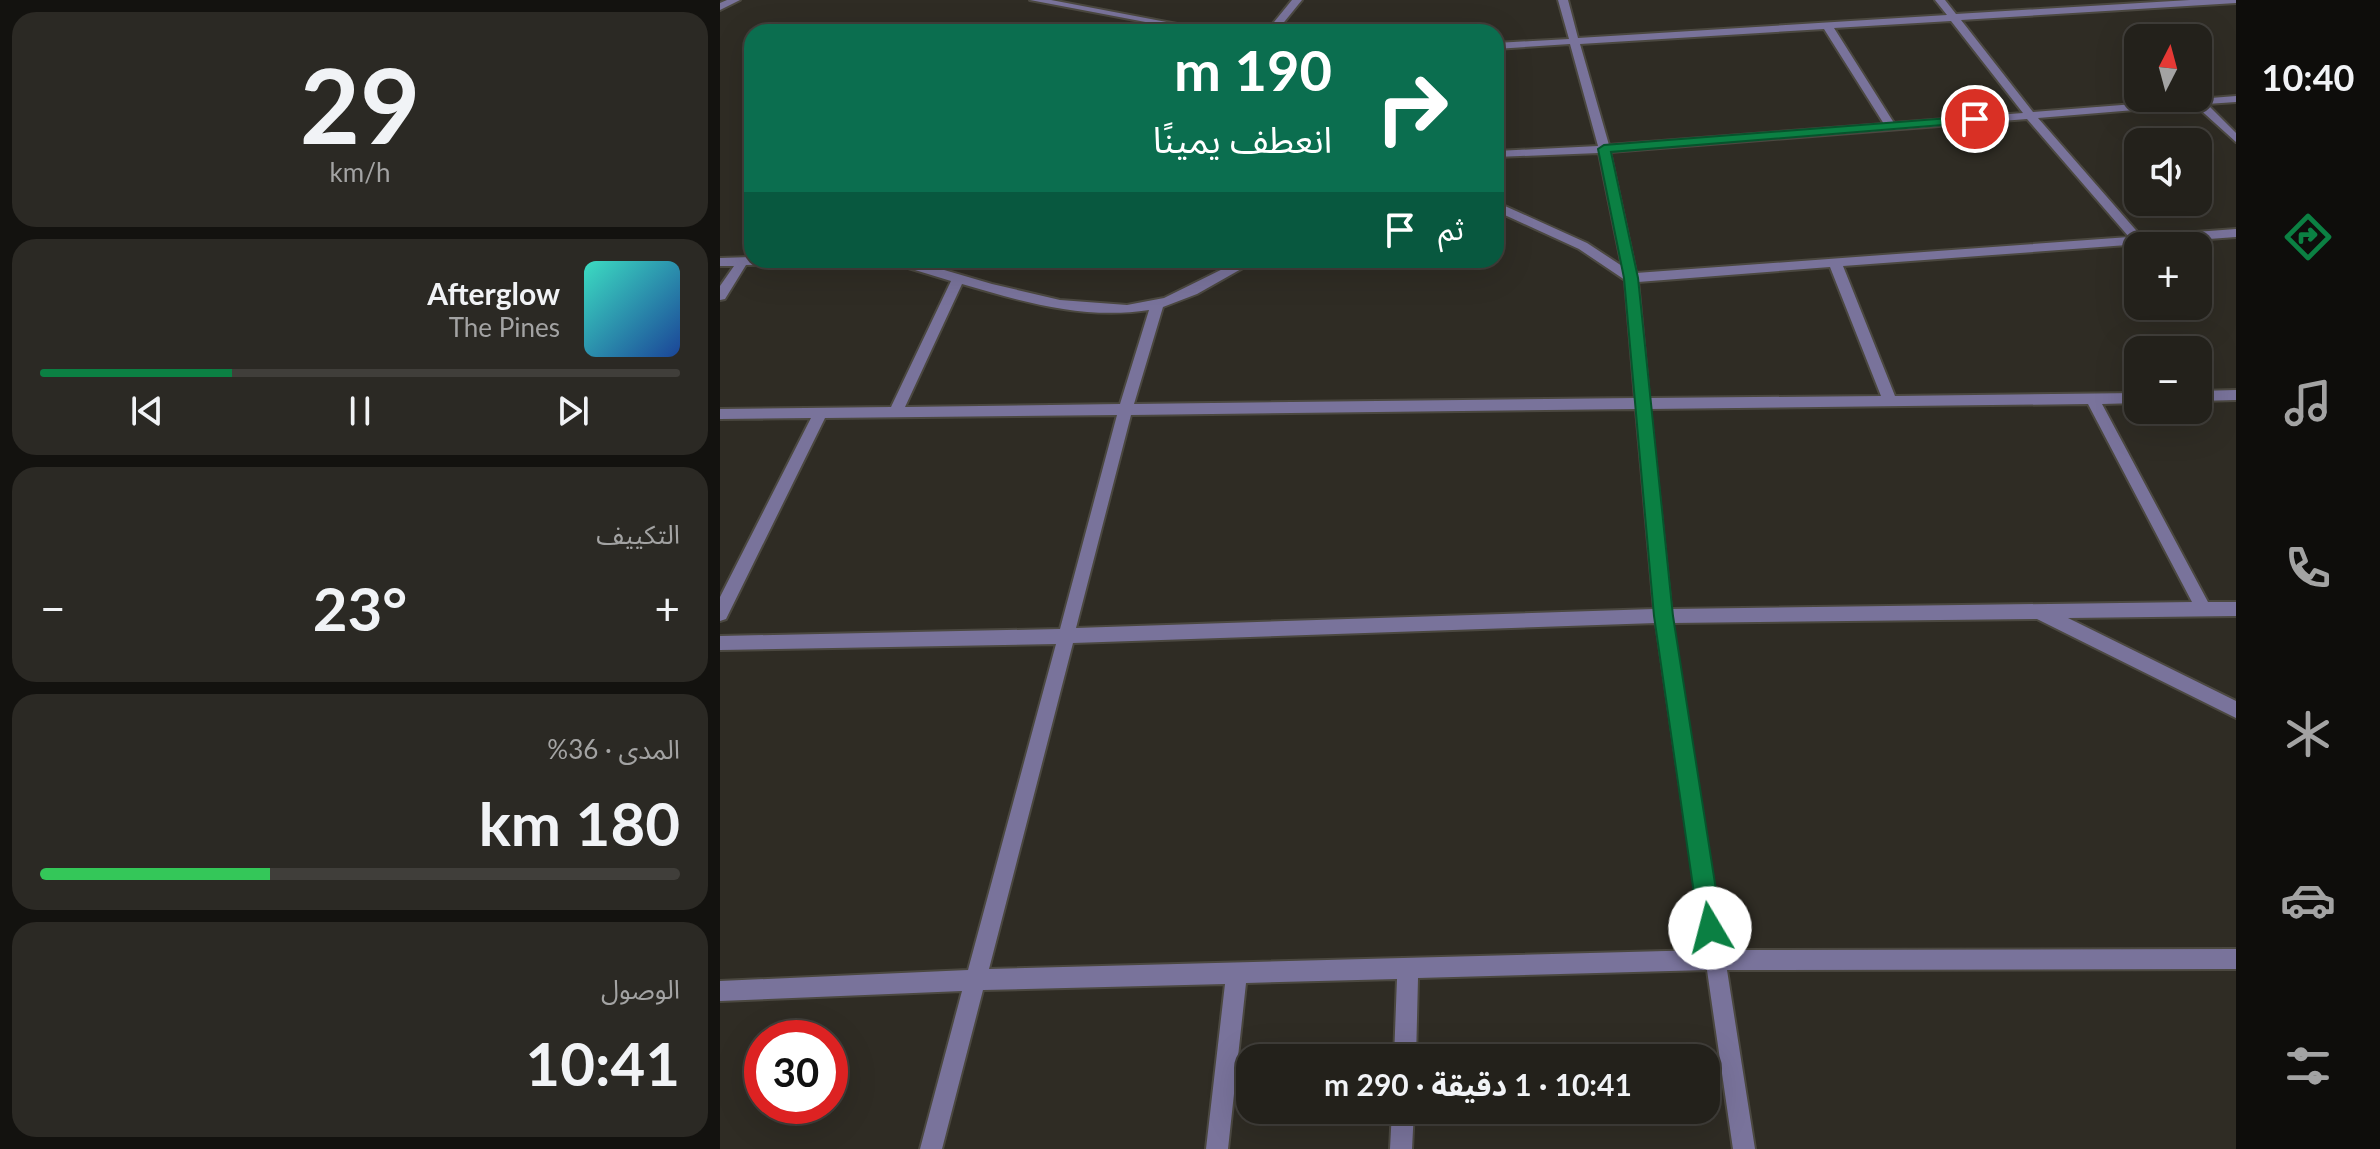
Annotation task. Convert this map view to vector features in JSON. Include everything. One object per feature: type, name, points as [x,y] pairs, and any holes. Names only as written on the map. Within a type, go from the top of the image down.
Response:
[{"type":"street","points":[[720,7],[735,0]]},
{"type":"street","points":[[1035,0],[1169,24]]},
{"type":"street","points":[[1278,24],[1297,0]]},
{"type":"street","points":[[1563,0],[1604,149],[1631,278],[1663,616],[1744,1149]]},
{"type":"street","points":[[1940,0],[1950,17],[2030,115],[2131,232]]},
{"type":"street","points":[[2049,0],[2058,10]]},
{"type":"street","points":[[1504,46],[2236,0]]},
{"type":"street","points":[[1827,25],[1891,126]]},
{"type":"street","points":[[2212,101],[2236,99]]},
{"type":"street","points":[[1504,154],[1604,149],[2124,108]]},
{"type":"street","points":[[2208,112],[2236,139]]},
{"type":"street","points":[[1504,210],[1583,246],[1631,278],[2124,241]]},
{"type":"street","points":[[2212,235],[2236,233]]},
{"type":"street","points":[[720,262],[743,261]]},
{"type":"street","points":[[720,296],[743,261]]},
{"type":"street","points":[[1835,263],[1889,399]]},
{"type":"street","points":[[926,268],[1059,304],[1114,310],[1157,305],[1234,268]]},
{"type":"street","points":[[896,411],[959,277]]},
{"type":"street","points":[[931,1149],[1126,408],[1157,305]]},
{"type":"street","points":[[2212,396],[2236,395]]},
{"type":"street","points":[[720,414],[2124,398]]},
{"type":"street","points":[[2093,399],[2204,610]]},
{"type":"street","points":[[720,614],[821,412]]},
{"type":"street","points":[[720,643],[1066,636],[1663,616],[2236,609]]},
{"type":"street","points":[[2038,612],[2236,710]]},
{"type":"street","points":[[720,991],[975,980],[1715,960],[2236,959]]},
{"type":"street","points":[[1405,1044],[1408,968]]},
{"type":"street","points":[[1217,1149],[1237,973]]},
{"type":"street","points":[[1401,1149],[1402,1124]]},
{"type":"route","points":[[1710,928],[1663,616],[1631,278],[1604,149],[1975,119]]}]
